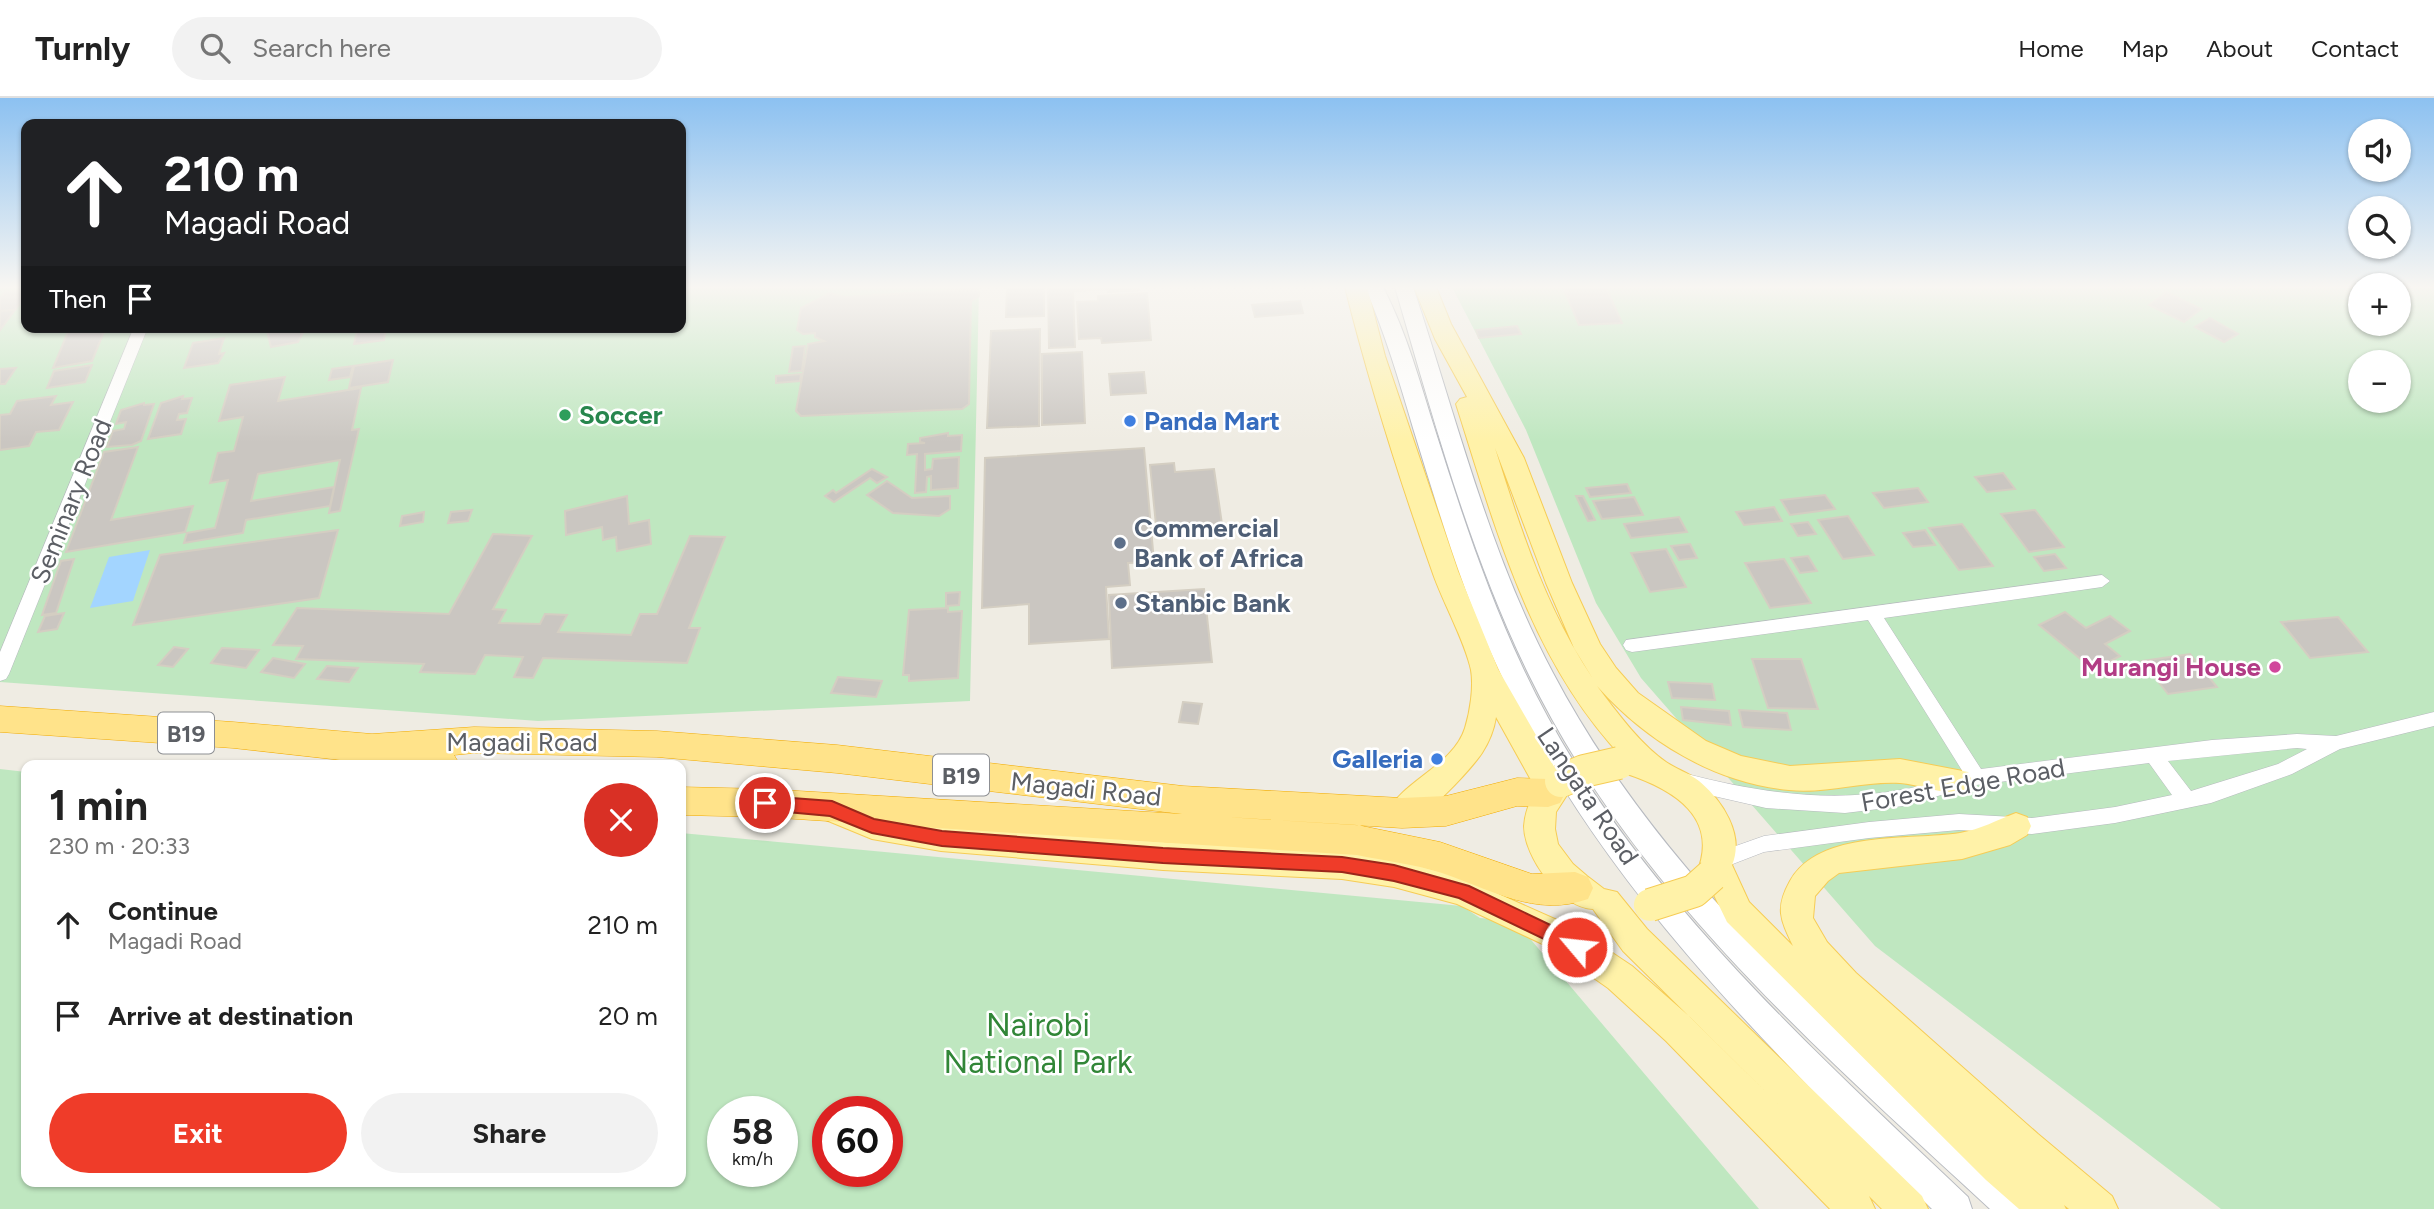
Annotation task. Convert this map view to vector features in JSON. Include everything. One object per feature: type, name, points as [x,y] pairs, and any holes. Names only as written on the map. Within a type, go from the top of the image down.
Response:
[{"type":"highway","name":"Magadi Road","points":[[0,719],[233,735],[372,748],[422,760]]},
{"type":"highway","name":"Magadi Road","points":[[372,748],[474,740],[651,754],[837,759],[1183,800],[1402,813],[1446,811],[1517,792],[1554,788]]},
{"type":"highway","name":"Magadi Road","points":[[686,801],[765,803],[1357,840],[1440,857],[1532,890],[1591,895]]},
{"type":"main road","points":[[1370,339],[1445,571],[1485,671],[1554,788]]},
{"type":"main road","name":"Langata Road","points":[[1395,339],[1461,548],[1492,629],[1533,714],[1579,789],[1611,837],[1641,875],[1782,1039],[1956,1209]]},
{"type":"main road","name":"Langata Road","points":[[1422,339],[1497,574],[1542,678],[1577,739],[1662,859],[1715,921],[1786,996],[2014,1209]]},
{"type":"main road","points":[[1445,339],[1513,535],[1548,624],[1567,663],[1595,706],[1663,773],[1700,800],[1710,814],[1716,828],[1716,867],[1738,912],[1999,1167],[2047,1209]]},
{"type":"main road","points":[[1448,339],[1512,458],[1559,583],[1588,648],[1606,676],[1628,701],[1696,750],[1737,768],[1790,778],[1900,771],[1966,779]]},
{"type":"main road","points":[[1402,813],[1462,758],[1476,736],[1482,713],[1485,671]]},
{"type":"main road","points":[[1663,773],[1619,763],[1584,771],[1554,788],[1541,810],[1539,827],[1542,845],[1552,863],[1591,895],[1909,1209]]},
{"type":"main road","points":[[832,809],[872,826],[942,838],[1163,856],[1342,865],[1394,873],[1463,891],[1563,938],[1620,977],[1678,1029],[1856,1209]]},
{"type":"main road","points":[[2016,826],[1990,841],[1884,852],[1834,861],[1817,871],[1801,891],[1796,914],[1805,936],[1822,960],[1961,1088],[2099,1209]]},
{"type":"main road","points":[[1591,895],[1628,906],[1650,905],[1694,891],[1716,867]]},
{"type":"street","name":"Seminary Road","points":[[0,674],[136,339]]},
{"type":"street","points":[[1632,645],[2102,581]]},
{"type":"street","points":[[1872,613],[1905,662],[1966,779]]},
{"type":"street","name":"Forest Edge Road","points":[[1716,867],[1776,842],[1869,830],[1952,823],[2016,826],[2115,816],[2262,779],[2336,743],[2434,719]]},
{"type":"street","name":"Forest Edge Road","points":[[1663,773],[1750,799],[1804,806],[1903,798],[1966,779],[2154,756],[2276,743],[2336,743]]},
{"type":"street","points":[[2154,756],[2187,800]]},
{"type":"green space","points":[[0,339],[978,339],[970,701],[538,721],[0,682]]},
{"type":"green space","points":[[1479,339],[2434,339],[2434,1209],[2221,1209],[1875,946],[1641,678],[1596,603],[1526,430]]},
{"type":"green space","name":"Nairobi National Park","points":[[0,769],[21,771],[21,1187],[686,1187],[686,833],[1462,906],[1480,918],[1515,921],[1759,1209],[0,1209]]},
{"type":"water","points":[[150,550],[133,601],[90,608],[109,557]]},
{"type":"building","points":[[65,339],[101,339],[92,361],[53,368]]},
{"type":"building","points":[[224,339],[219,354],[224,353],[218,363],[184,368],[193,343]]},
{"type":"building","points":[[269,339],[300,339],[298,342],[271,347]]},
{"type":"building","points":[[355,339],[384,339],[384,340],[354,344]]},
{"type":"building","points":[[819,339],[970,339],[969,404],[962,409],[801,416],[796,411],[808,344],[824,341]]},
{"type":"building","points":[[991,339],[1040,339],[1039,426],[987,428]]},
{"type":"building","points":[[1049,339],[1075,339],[1075,347],[1049,348]]},
{"type":"building","points":[[1101,339],[1151,340],[1102,343]]},
{"type":"building","points":[[805,346],[802,371],[789,372],[793,347]]},
{"type":"building","points":[[1082,352],[1085,423],[1042,425],[1042,354]]},
{"type":"building","points":[[393,360],[388,382],[349,388],[354,366]]},
{"type":"building","points":[[92,365],[85,382],[47,388],[54,371]]},
{"type":"building","points":[[353,366],[350,377],[329,380],[332,369]]},
{"type":"building","points":[[16,368],[5,384],[0,384],[0,369]]},
{"type":"building","points":[[1144,372],[1146,393],[1111,395],[1109,374]]},
{"type":"building","points":[[801,374],[800,381],[776,383],[776,376]]},
{"type":"building","points":[[285,377],[278,401],[361,388],[352,430],[359,429],[340,511],[329,513],[340,460],[258,474],[251,501],[334,487],[330,506],[246,520],[243,533],[184,543],[187,533],[215,528],[228,480],[210,483],[218,453],[234,451],[243,417],[219,421],[230,385]]},
{"type":"building","points":[[56,396],[51,405],[73,402],[59,430],[36,432],[29,446],[0,450],[0,415],[10,414],[17,401]]},
{"type":"building","points":[[183,396],[182,399],[192,398],[187,413],[179,414],[177,420],[186,419],[181,434],[148,439],[161,403]]},
{"type":"building","points":[[144,403],[154,404],[141,441],[132,445],[107,447],[113,431],[124,429],[126,422],[116,424],[121,410]]},
{"type":"building","points":[[948,433],[948,436],[962,435],[961,451],[925,454],[925,470],[932,469],[933,459],[959,457],[958,488],[931,490],[931,476],[927,477],[926,492],[915,493],[917,454],[907,455],[908,444],[925,443],[920,442],[920,438]]},
{"type":"building","points":[[138,447],[111,520],[193,506],[185,532],[66,552],[104,452]]},
{"type":"building","points":[[1144,448],[1154,562],[1128,563],[1130,585],[1106,587],[1109,639],[1029,644],[1029,604],[982,608],[985,458]]},
{"type":"building","points":[[1174,463],[1175,472],[1214,469],[1223,531],[1157,535],[1150,465]]},
{"type":"building","points":[[872,469],[887,477],[877,483],[870,478],[834,502],[825,496],[833,490],[836,493]]},
{"type":"building","points":[[2003,473],[2015,489],[1987,492],[1975,477]]},
{"type":"building","points":[[887,481],[912,498],[950,496],[950,509],[939,516],[893,513],[867,495]]},
{"type":"building","points":[[1627,484],[1631,493],[1590,497],[1586,488]]},
{"type":"building","points":[[1918,488],[1928,502],[1884,508],[1873,493]]},
{"type":"building","points":[[1825,495],[1835,509],[1790,515],[1781,500]]},
{"type":"building","points":[[627,496],[629,524],[649,520],[651,544],[617,551],[616,537],[603,540],[602,527],[566,535],[565,511]]},
{"type":"building","points":[[1576,496],[1583,496],[1595,520],[1588,521]]},
{"type":"building","points":[[1634,497],[1643,515],[1602,519],[1593,501]]},
{"type":"building","points":[[1774,507],[1782,521],[1744,525],[1736,512]]},
{"type":"building","points":[[472,510],[468,521],[448,523],[451,512]]},
{"type":"building","points":[[2035,510],[2064,547],[2029,552],[2001,514]]},
{"type":"building","points":[[424,512],[423,522],[400,526],[402,516]]},
{"type":"building","points":[[1848,516],[1874,555],[1843,559],[1818,520]]},
{"type":"building","points":[[1679,517],[1687,532],[1631,538],[1624,524]]},
{"type":"building","points":[[1808,522],[1816,534],[1798,536],[1791,524]]},
{"type":"building","points":[[1962,524],[1993,566],[1959,570],[1929,528]]},
{"type":"building","points":[[338,530],[319,598],[133,625],[160,555]]},
{"type":"building","points":[[1925,530],[1935,545],[1913,547],[1903,533]]},
{"type":"building","points":[[493,534],[532,536],[493,609],[506,610],[499,623],[540,624],[545,614],[567,615],[558,632],[631,635],[640,614],[657,614],[690,536],[725,537],[689,628],[700,628],[687,663],[543,658],[533,678],[514,677],[523,657],[485,655],[475,674],[420,672],[424,664],[296,659],[303,646],[273,645],[297,608],[449,614]]},
{"type":"building","points":[[1690,544],[1697,558],[1679,560],[1671,546]]},
{"type":"building","points":[[1666,549],[1686,587],[1650,592],[1631,553]]},
{"type":"building","points":[[2055,554],[2066,568],[2044,571],[2034,557]]},
{"type":"building","points":[[1808,556],[1817,571],[1800,573],[1791,558]]},
{"type":"building","points":[[74,559],[56,613],[42,615],[61,561]]},
{"type":"building","points":[[1784,559],[1811,603],[1770,608],[1745,563]]},
{"type":"building","points":[[1204,589],[1212,662],[1112,668],[1109,595]]},
{"type":"building","points":[[960,592],[959,605],[946,606],[946,593]]},
{"type":"building","points":[[948,608],[948,612],[962,611],[958,678],[909,681],[909,675],[903,675],[909,610]]},
{"type":"building","points":[[2065,612],[2086,628],[2110,616],[2130,631],[2105,644],[2120,656],[2094,670],[2039,625]]},
{"type":"building","points":[[64,613],[57,629],[38,632],[45,616]]},
{"type":"building","points":[[2338,617],[2368,652],[2310,658],[2281,622]]},
{"type":"building","points":[[174,647],[188,649],[173,667],[158,665]]},
{"type":"building","points":[[222,648],[259,650],[246,668],[211,663]]},
{"type":"building","points":[[2190,654],[2217,687],[2168,694],[2142,661]]},
{"type":"building","points":[[273,658],[305,664],[294,678],[261,672]]},
{"type":"building","points":[[1752,659],[1801,659],[1818,709],[1768,708]]},
{"type":"building","points":[[327,666],[358,668],[349,682],[317,679]]},
{"type":"building","points":[[838,677],[882,681],[876,697],[831,693]]},
{"type":"building","points":[[1668,682],[1712,684],[1715,700],[1672,698]]},
{"type":"building","points":[[1183,702],[1202,704],[1198,724],[1179,722]]},
{"type":"building","points":[[1681,707],[1729,711],[1731,725],[1683,720]]},
{"type":"building","points":[[1739,710],[1787,713],[1791,730],[1743,727]]},
{"type":"place","name":"Soccer","points":[[565,415]]},
{"type":"place","name":"Panda Mart","points":[[1130,421]]},
{"type":"place","name":"Commercial Bank of Africa","points":[[1120,543]]},
{"type":"place","name":"Stanbic Bank","points":[[1121,603]]},
{"type":"place","name":"Murangi House","points":[[2275,667]]},
{"type":"place","name":"Galleria","points":[[1437,759]]},
{"type":"route","points":[[765,803],[832,809],[872,826],[942,838],[1163,856],[1342,865],[1394,873],[1463,891],[1577,947]]}]
